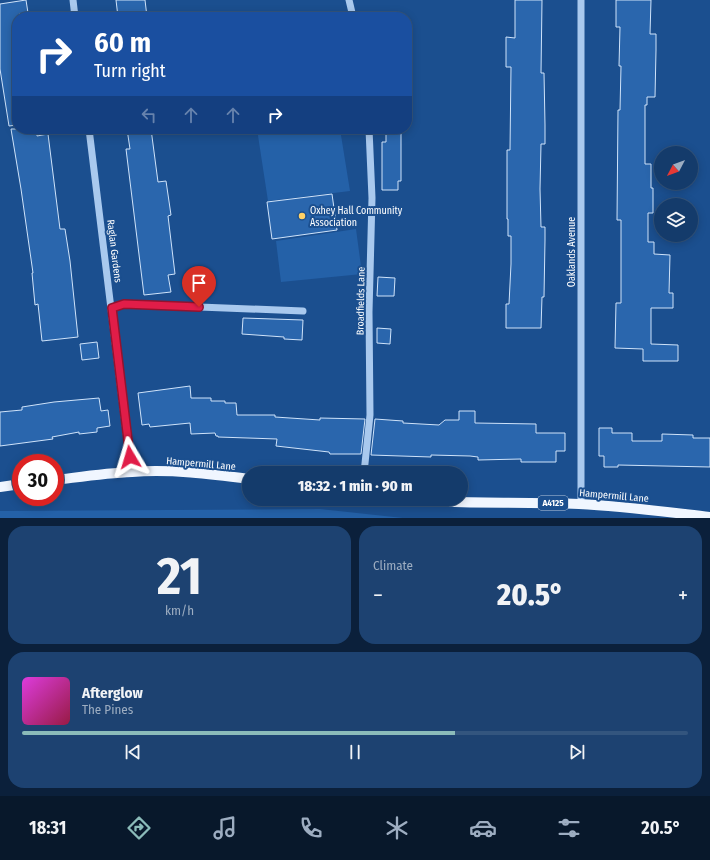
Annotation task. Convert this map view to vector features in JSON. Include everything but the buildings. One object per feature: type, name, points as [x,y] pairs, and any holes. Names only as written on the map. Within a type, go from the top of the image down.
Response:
[{"type":"main road","name":"Hampermill Lane","points":[[64,479],[131,472],[180,472],[242,478]]},
{"type":"main road","points":[[0,487],[12,485]]},
{"type":"main road","name":"Hampermill Lane","points":[[468,503],[521,502],[581,504],[678,516],[710,517]]},
{"type":"street","points":[[73,0],[74,12]]},
{"type":"street","points":[[349,0],[352,12]]},
{"type":"street","name":"Oaklands Avenue","points":[[581,0],[581,504]]},
{"type":"street","name":"Raglan Gardens","points":[[90,134],[131,472]]},
{"type":"street","name":"Broadfields Lane","points":[[365,466],[370,415],[369,312],[372,198],[369,134]]},
{"type":"street","points":[[112,308],[124,304],[303,311]]},
{"type":"shaded area","points":[[258,134],[341,134],[350,191],[268,201]]},
{"type":"shaded area","points":[[356,229],[362,274],[281,282],[276,241]]},
{"type":"shaded area","points":[[320,509],[403,518],[0,518],[0,511]]},
{"type":"place","name":"Oxhey Hall Community Association","points":[[302,216]]},
{"type":"route","points":[[130,457],[112,308],[124,304],[199,307]]}]
